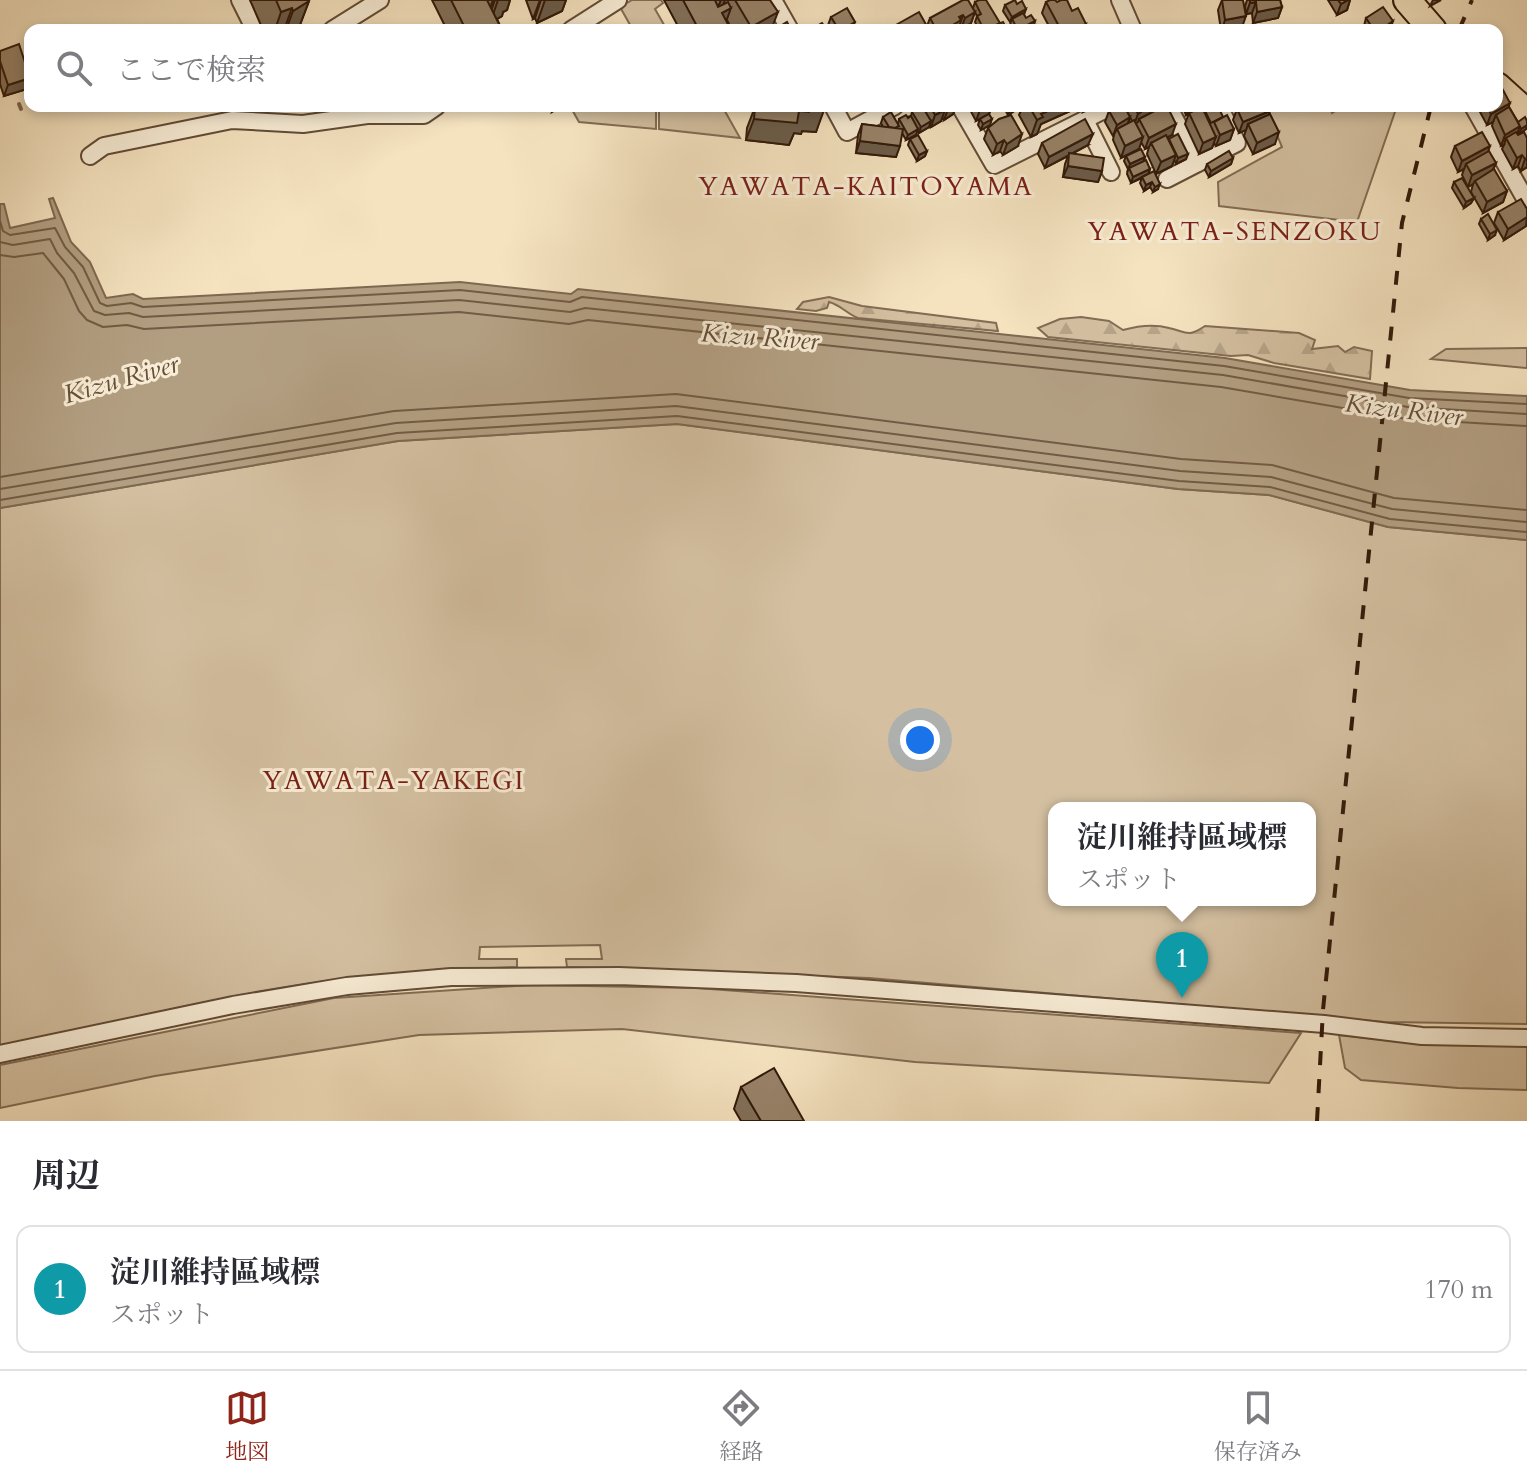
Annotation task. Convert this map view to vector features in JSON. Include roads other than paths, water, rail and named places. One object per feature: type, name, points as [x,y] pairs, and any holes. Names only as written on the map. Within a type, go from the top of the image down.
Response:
[{"type":"main road","points":[[1407,0],[1428,24]]},
{"type":"main road","points":[[1503,91],[1527,113]]},
{"type":"street","points":[[240,0],[252,24]]},
{"type":"street","points":[[342,24],[380,0]]},
{"type":"street","points":[[580,24],[618,0]]},
{"type":"street","points":[[773,0],[787,24]]},
{"type":"street","points":[[1120,0],[1130,24]]},
{"type":"street","points":[[90,156],[104,146],[232,120],[303,124],[367,115],[424,115],[428,112]]},
{"type":"street","points":[[836,112],[847,132],[884,112]]},
{"type":"street","points":[[963,112],[994,165],[1100,112]]},
{"type":"street","points":[[1171,112],[1198,163]]},
{"type":"street","points":[[1167,179],[1237,143],[1222,112]]},
{"type":"street","points":[[1476,112],[1527,202]]},
{"type":"street","points":[[1085,120],[1111,172]]},
{"type":"street","points":[[0,1054],[248,1002],[347,986],[466,976],[619,976],[796,983],[1324,1024],[1422,1036],[1527,1038]]},
{"type":"water","name":"Kizu River","points":[[53,198],[71,242],[90,262],[106,298],[133,294],[143,299],[460,282],[571,294],[578,289],[1225,358],[1410,390],[1527,396],[1527,540],[1388,527],[1269,495],[1178,489],[677,424],[398,441],[0,508],[0,204],[4,204],[10,228],[55,218],[49,199]]},
{"type":"waterway","points":[[19,104],[21,109]]},
{"type":"railway","points":[[1462,24],[1472,0]]},
{"type":"railway","points":[[1317,1121],[1323,1010],[1402,223],[1430,112]]},
{"type":"place","name":"淀川維持區域標","points":[[1182,998]]},
{"type":"district","name":"YAWATA-KAITOYAMA","points":[[866,186]]},
{"type":"district","name":"YAWATA-SENZOKU","points":[[1235,231]]},
{"type":"district","name":"YAWATA-YAKEGI","points":[[394,780]]}]
